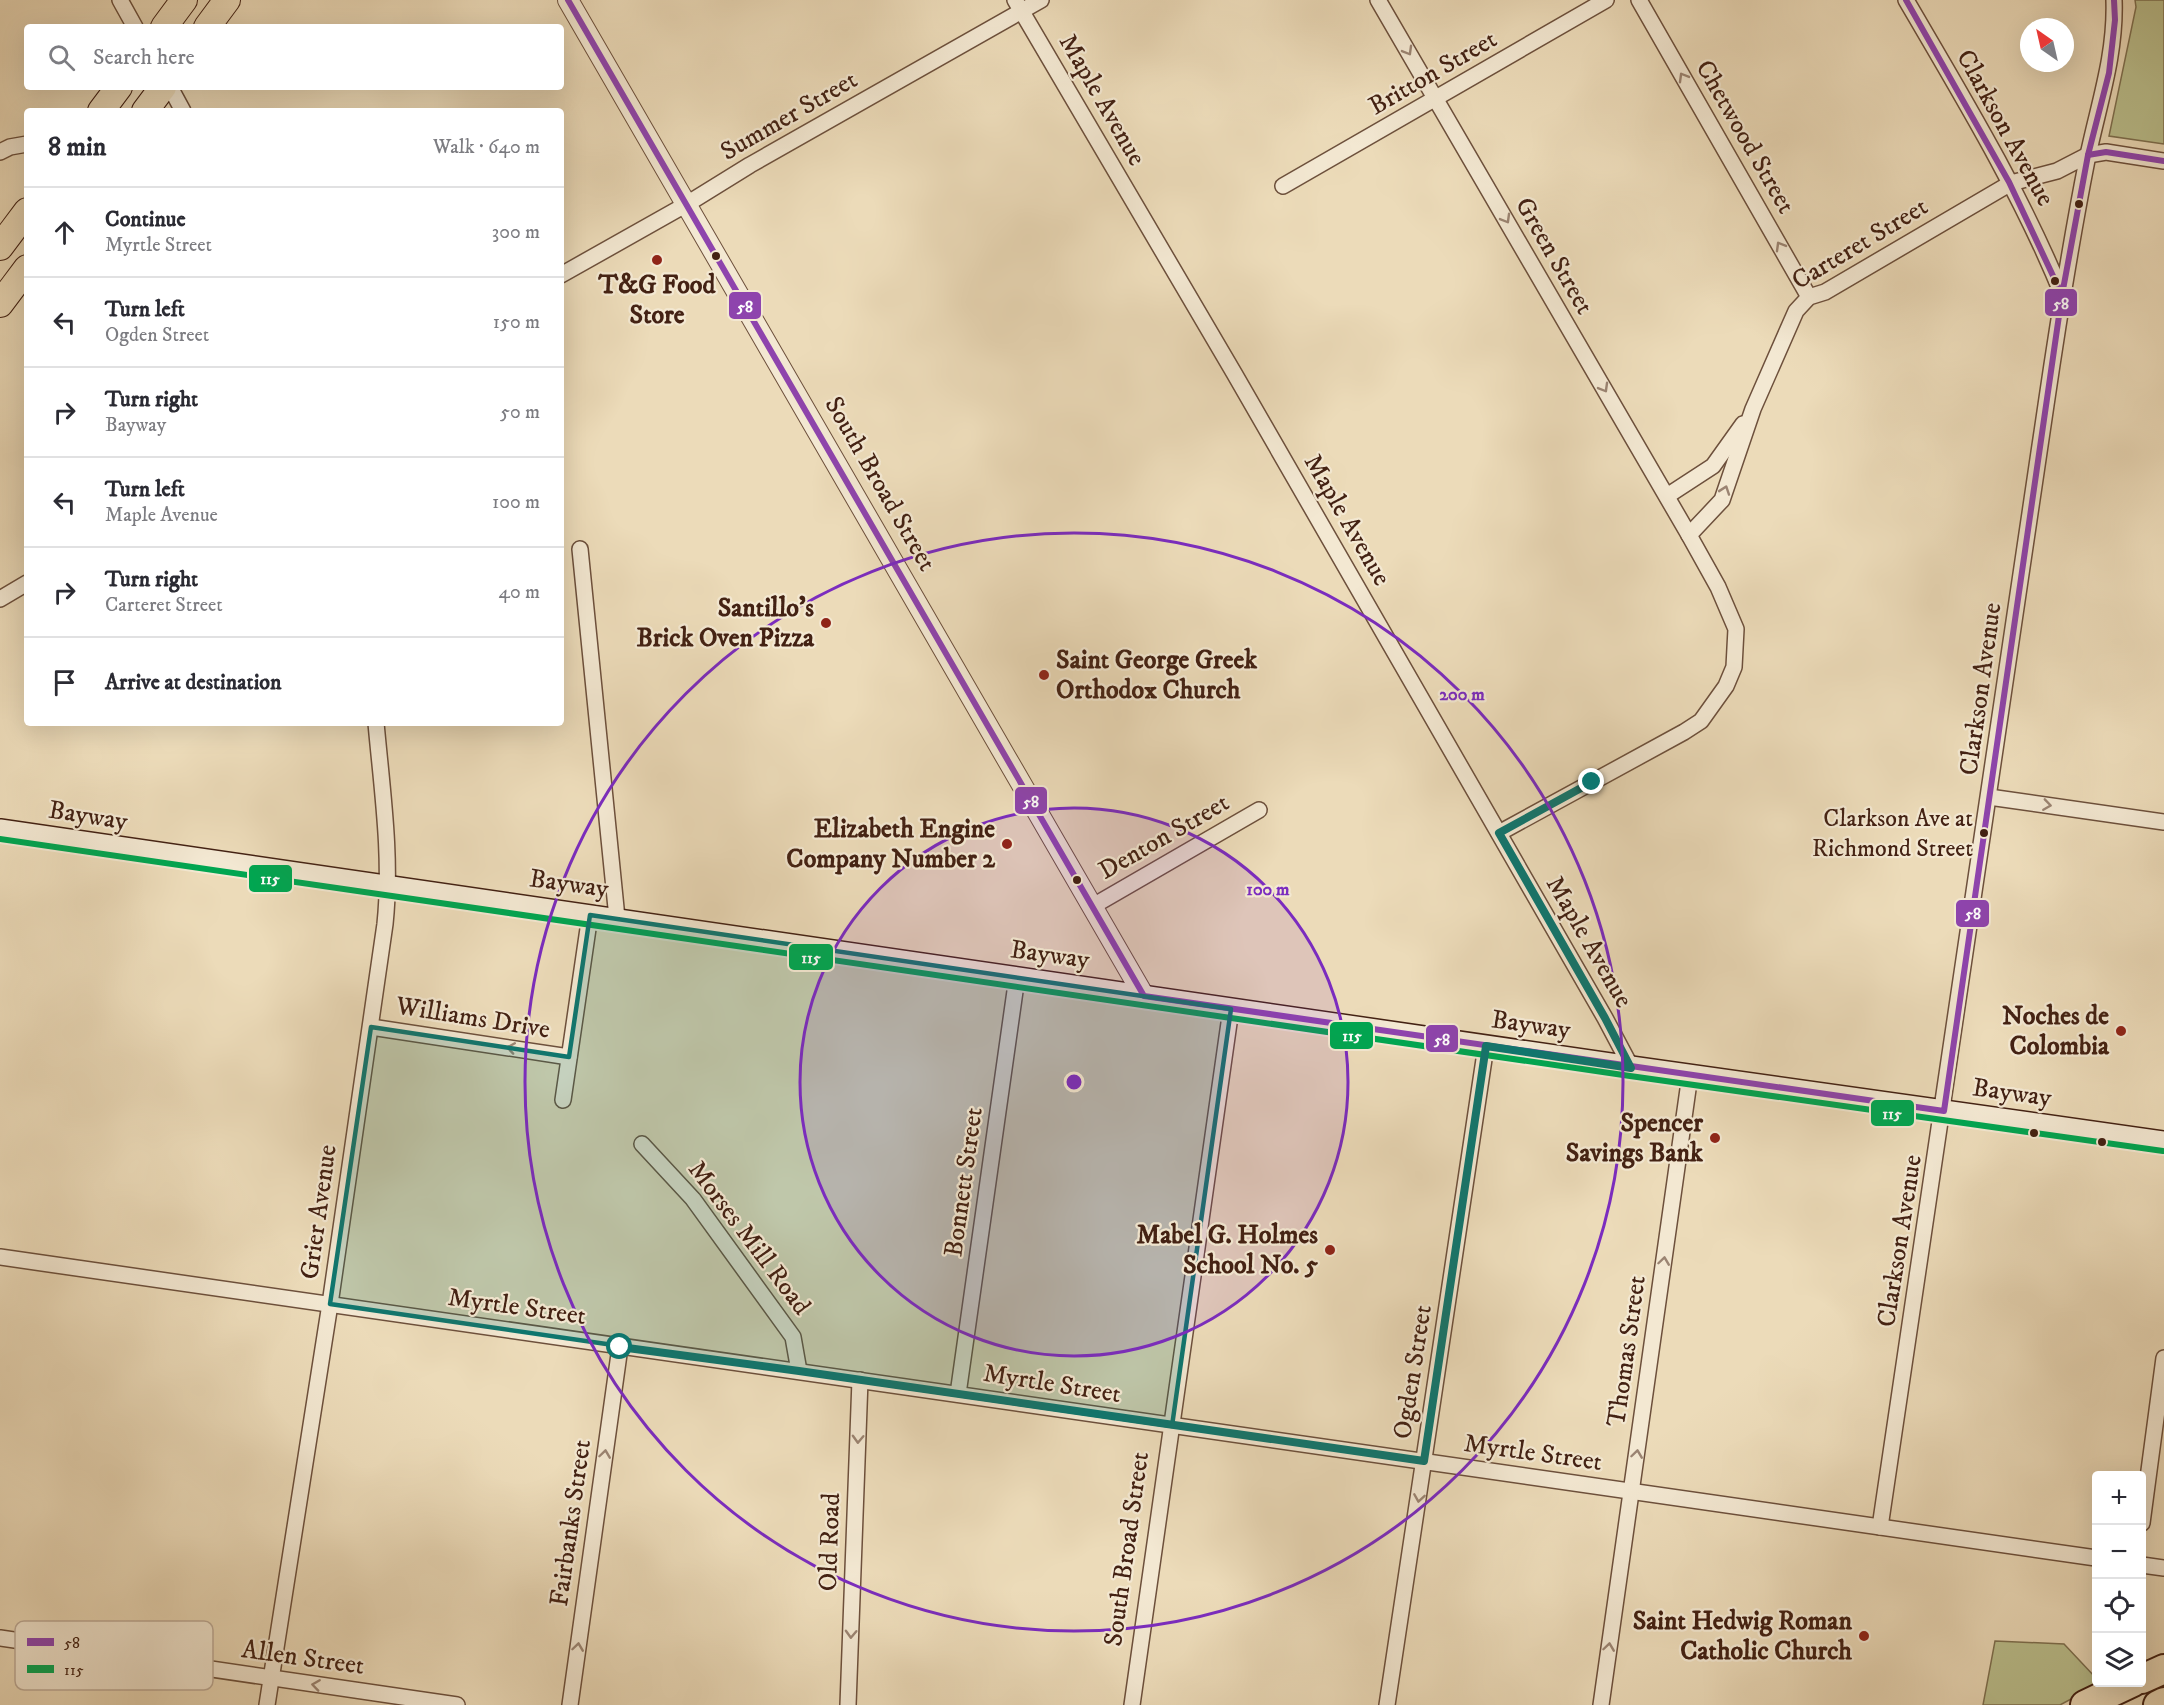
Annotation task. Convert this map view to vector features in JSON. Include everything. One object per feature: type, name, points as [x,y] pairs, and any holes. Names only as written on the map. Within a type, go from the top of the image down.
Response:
[{"type":"highway","points":[[166,24],[184,0]]},
{"type":"highway","points":[[209,24],[227,0]]},
{"type":"highway","points":[[103,108],[117,90]]},
{"type":"highway","points":[[147,108],[161,90]]},
{"type":"highway","points":[[0,247],[24,215]]},
{"type":"highway","points":[[0,304],[24,272]]},
{"type":"highway","points":[[2146,1677],[2164,1669]]},
{"type":"highway","points":[[2085,1705],[2124,1687]]},
{"type":"highway","points":[[2158,1705],[2164,1702]]},
{"type":"main road","name":"Bayway","points":[[0,830],[83,844],[617,918],[1631,1068],[2164,1142]]},
{"type":"street","points":[[120,0],[133,24]]},
{"type":"street","name":"South Broad Street","points":[[568,0],[1144,996]]},
{"type":"street","name":"Summer Street","points":[[564,273],[687,204],[1018,5],[1041,0]]},
{"type":"street","name":"Green Street","points":[[1378,0],[1689,535]]},
{"type":"street","name":"Britton Street","points":[[1283,186],[1606,0]]},
{"type":"street","name":"Chetwood Street","points":[[1639,0],[1809,297]]},
{"type":"street","name":"Clarkson Avenue","points":[[1880,1527],[1944,1111],[2062,295],[2011,183],[1906,0]]},
{"type":"street","points":[[2062,295],[2088,155],[2109,73],[2115,20],[2114,0]]},
{"type":"street","name":"Maple Avenue","points":[[1018,5],[1234,372],[1605,1018],[1631,1068]]},
{"type":"street","points":[[172,90],[181,108]]},
{"type":"street","points":[[0,152],[10,147],[24,145]]},
{"type":"street","points":[[2088,155],[2106,152],[2164,161]]},
{"type":"street","name":"Carteret Street","points":[[1689,535],[1722,500],[1753,409],[1796,311],[1809,297],[1825,292],[2011,183],[2057,171],[2088,155]]},
{"type":"street","name":"Carteret Street","points":[[1666,496],[1713,466],[1753,409]]},
{"type":"street","points":[[1499,833],[1701,721],[1726,686],[1734,667],[1736,629],[1718,587],[1689,535]]},
{"type":"street","points":[[580,549],[617,918]]},
{"type":"street","points":[[0,599],[24,585]]},
{"type":"street","name":"Grier Avenue","points":[[267,1705],[371,1027],[388,886],[388,861],[376,726]]},
{"type":"street","points":[[1989,797],[2164,822]]},
{"type":"street","name":"Denton Street","points":[[1093,906],[1259,810]]},
{"type":"street","points":[[563,1100],[590,915]]},
{"type":"street","name":"Bonnett Street","points":[[958,1394],[1017,977]]},
{"type":"street","name":"South Broad Street","points":[[1132,1705],[1231,1009]]},
{"type":"street","name":"Williams Drive","points":[[371,1027],[569,1057]]},
{"type":"street","name":"Ogden Street","points":[[1387,1705],[1486,1046]]},
{"type":"street","name":"Thomas Street","points":[[1600,1705],[1690,1075]]},
{"type":"street","name":"Morses Mill Road","points":[[642,1144],[693,1198],[793,1337],[799,1371]]},
{"type":"street","name":"Myrtle Street","points":[[0,1257],[2092,1557]]},
{"type":"street","name":"Fairbanks Street","points":[[570,1705],[620,1347]]},
{"type":"street","points":[[2146,1493],[2164,1358]]},
{"type":"street","name":"Old Road","points":[[848,1705],[860,1380]]},
{"type":"street","points":[[2146,1566],[2164,1568]]},
{"type":"street","name":"Allen Street","points":[[0,1638],[15,1640]]},
{"type":"street","name":"Allen Street","points":[[213,1669],[457,1705]]},
{"type":"highlighted area","points":[[590,915],[1231,1009],[1172,1426],[330,1304],[371,1027],[569,1057]]},
{"type":"green space","points":[[2135,0],[2164,0],[2164,144],[2109,136],[2136,7]]},
{"type":"green space","points":[[1995,1641],[2064,1644],[2092,1674],[2094,1687],[2060,1705],[1983,1705]]},
{"type":"transit line","name":"58","points":[[568,0],[1144,996],[1944,1111],[2062,295],[2088,155],[2109,73],[2115,20],[2114,0]]},
{"type":"transit line","name":"58","points":[[1906,0],[2009,182],[2062,295]]},
{"type":"transit line","name":"58","points":[[2088,155],[2106,152],[2164,161]]},
{"type":"transit line","name":"115","points":[[0,839],[1630,1076],[2163,1151]]},
{"type":"place","name":"T&G Food Store","points":[[657,260]]},
{"type":"place","name":"Santillo's Brick Oven Pizza","points":[[826,623]]},
{"type":"place","name":"Saint George Greek Orthodox Church","points":[[1044,675]]},
{"type":"place","name":"Clarkson Ave at Richmond Street","points":[[1984,833]]},
{"type":"place","name":"Elizabeth Engine Company Number 2","points":[[1007,844]]},
{"type":"place","name":"Noches de Colombia","points":[[2121,1031]]},
{"type":"place","name":"Spencer Savings Bank","points":[[1715,1138]]},
{"type":"place","name":"Mabel G. Holmes School No. 5","points":[[1330,1250]]},
{"type":"place","name":"Saint Hedwig Roman Catholic Church","points":[[1864,1636]]},
{"type":"route","points":[[620,1347],[1424,1461],[1486,1046],[1631,1068],[1605,1018],[1499,833],[1592,782]]}]
